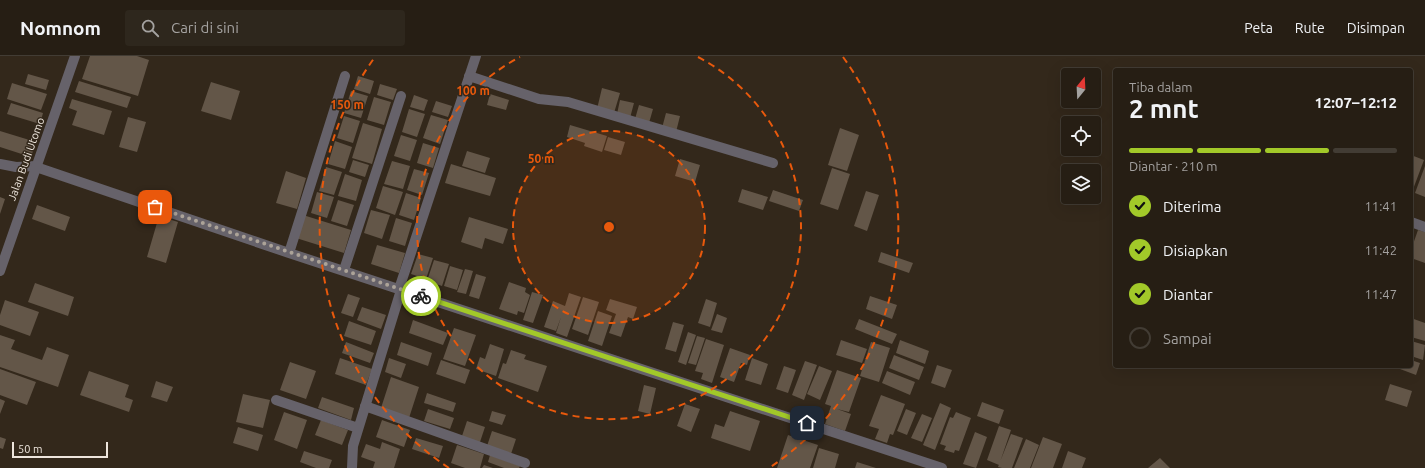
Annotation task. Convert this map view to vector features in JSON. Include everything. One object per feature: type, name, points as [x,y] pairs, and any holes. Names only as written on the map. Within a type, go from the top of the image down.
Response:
[{"type":"street","name":"Jalan Budi Utomo","points":[[0,270],[75,56]]},
{"type":"street","points":[[352,468],[353,446],[358,428],[400,289],[476,56]]},
{"type":"street","points":[[289,253],[345,76]]},
{"type":"street","points":[[469,76],[539,99],[568,102],[773,163]]},
{"type":"street","points":[[344,270],[401,96]]},
{"type":"street","points":[[0,164],[16,167],[36,167],[289,253],[942,468]]},
{"type":"street","points":[[1413,223],[1425,227]]},
{"type":"street","points":[[276,400],[358,428]]},
{"type":"street","points":[[365,406],[525,463]]},
{"type":"building","points":[[90,56],[137,56],[149,60],[138,96],[82,79]]},
{"type":"building","points":[[28,74],[49,80],[46,90],[25,84]]},
{"type":"building","points":[[358,76],[374,81],[370,94],[354,89]]},
{"type":"building","points":[[79,81],[131,97],[127,108],[75,92]]},
{"type":"building","points":[[211,82],[240,91],[231,120],[201,111]]},
{"type":"building","points":[[12,83],[47,94],[41,110],[7,99]]},
{"type":"building","points":[[380,84],[397,89],[393,100],[377,95]]},
{"type":"building","points":[[602,88],[620,93],[614,113],[597,109]]},
{"type":"building","points":[[351,91],[368,96],[361,118],[344,113]]},
{"type":"building","points":[[490,94],[509,100],[506,110],[487,105]]},
{"type":"building","points":[[414,95],[428,100],[424,111],[410,107]]},
{"type":"building","points":[[374,97],[391,102],[384,125],[367,120]]},
{"type":"building","points":[[72,99],[112,111],[104,135],[72,125],[77,111],[69,108]]},
{"type":"building","points":[[620,100],[634,103],[630,118],[617,114]]},
{"type":"building","points":[[436,101],[452,106],[448,117],[432,112]]},
{"type":"building","points":[[11,103],[43,113],[40,124],[7,114]]},
{"type":"building","points":[[639,105],[653,109],[649,123],[635,119]]},
{"type":"building","points":[[409,109],[425,114],[417,137],[402,132]]},
{"type":"building","points":[[666,113],[680,116],[676,132],[662,128]]},
{"type":"building","points":[[431,115],[448,120],[440,144],[423,138]]},
{"type":"building","points":[[344,116],[360,121],[353,143],[337,138]]},
{"type":"building","points":[[128,117],[146,122],[137,152],[119,147]]},
{"type":"building","points":[[363,123],[382,129],[372,164],[352,158]]},
{"type":"building","points":[[570,125],[607,136],[602,152],[584,146],[585,143],[567,137]]},
{"type":"building","points":[[840,128],[859,135],[847,171],[828,165]]},
{"type":"building","points":[[0,131],[36,142],[31,157],[0,147]]},
{"type":"building","points":[[401,135],[417,140],[410,161],[394,156]]},
{"type":"building","points":[[608,137],[625,142],[621,155],[604,150]]},
{"type":"building","points":[[335,141],[352,147],[345,169],[328,164]]},
{"type":"building","points":[[423,143],[439,148],[433,168],[417,163]]},
{"type":"building","points":[[467,151],[490,158],[485,173],[462,166]]},
{"type":"building","points":[[1413,156],[1424,160],[1413,189]]},
{"type":"building","points":[[680,159],[700,165],[695,182],[675,176]]},
{"type":"building","points":[[353,160],[369,165],[365,177],[349,172]]},
{"type":"building","points":[[392,161],[410,166],[403,189],[384,184]]},
{"type":"building","points":[[451,164],[496,178],[490,196],[445,183]]},
{"type":"building","points":[[1425,166],[1425,197],[1415,193]]},
{"type":"building","points":[[326,167],[342,172],[334,195],[319,191]]},
{"type":"building","points":[[832,168],[850,174],[838,210],[820,204]]},
{"type":"building","points":[[414,169],[429,173],[422,195],[407,190]]},
{"type":"building","points":[[286,171],[306,178],[297,209],[276,203]]},
{"type":"building","points":[[345,174],[362,180],[356,201],[338,196]]},
{"type":"building","points":[[383,186],[403,192],[395,215],[376,208]]},
{"type":"building","points":[[742,189],[768,197],[763,210],[738,202]]},
{"type":"building","points":[[773,190],[803,200],[799,211],[769,201]]},
{"type":"building","points":[[866,191],[879,195],[867,231],[854,226]]},
{"type":"building","points":[[317,192],[334,197],[327,218],[311,213]]},
{"type":"building","points":[[406,193],[421,198],[414,220],[399,215]]},
{"type":"building","points":[[0,197],[5,199],[0,214]]},
{"type":"building","points":[[338,200],[354,205],[347,226],[331,221]]},
{"type":"building","points":[[37,205],[70,217],[65,231],[32,219]]},
{"type":"building","points":[[371,210],[390,215],[382,239],[364,233]]},
{"type":"building","points":[[303,215],[351,230],[344,253],[296,238]]},
{"type":"building","points":[[159,216],[178,222],[166,263],[147,257]]},
{"type":"building","points":[[469,217],[508,229],[503,244],[485,238],[482,249],[461,242]]},
{"type":"building","points":[[396,218],[412,223],[405,246],[389,241]]},
{"type":"building","points":[[1418,230],[1425,232],[1425,263],[1413,259],[1413,244]]},
{"type":"building","points":[[377,245],[405,253],[399,273],[371,264]]},
{"type":"building","points":[[881,252],[913,263],[909,273],[878,262]]},
{"type":"building","points":[[418,254],[433,258],[426,279],[411,274]]},
{"type":"building","points":[[434,260],[449,264],[442,286],[427,281]]},
{"type":"building","points":[[450,266],[463,270],[457,290],[444,286]]},
{"type":"building","points":[[465,269],[473,271],[466,294],[457,292]]},
{"type":"building","points":[[476,274],[486,277],[479,299],[469,296]]},
{"type":"building","points":[[509,282],[526,288],[525,292],[530,295],[524,313],[518,311],[517,315],[499,309]]},
{"type":"building","points":[[35,283],[74,297],[68,316],[28,302]]},
{"type":"building","points":[[532,292],[543,295],[533,323],[523,320]]},
{"type":"building","points":[[569,293],[581,297],[567,337],[556,333],[561,317],[556,331],[544,327],[553,301],[565,306]]},
{"type":"building","points":[[348,294],[360,298],[353,317],[341,313]]},
{"type":"building","points":[[870,296],[897,305],[892,319],[866,309]]},
{"type":"building","points":[[583,297],[599,302],[588,335],[572,329]]},
{"type":"building","points":[[610,299],[637,307],[633,319],[628,317],[621,337],[609,333],[616,314],[606,310]]},
{"type":"building","points":[[706,299],[717,303],[710,327],[698,323]]},
{"type":"building","points":[[5,300],[39,312],[30,336],[0,325],[0,315]]},
{"type":"building","points":[[362,307],[386,315],[381,329],[357,320]]},
{"type":"building","points":[[598,311],[612,316],[602,346],[588,341]]},
{"type":"building","points":[[717,314],[727,318],[722,333],[711,330]]},
{"type":"building","points":[[859,319],[897,334],[892,344],[855,329]]},
{"type":"building","points":[[1413,319],[1425,323],[1425,341],[1413,338]]},
{"type":"building","points":[[413,320],[448,333],[443,345],[409,333]]},
{"type":"building","points":[[349,321],[376,331],[371,345],[344,336]]},
{"type":"building","points":[[673,322],[684,325],[676,352],[665,349]]},
{"type":"building","points":[[454,328],[476,335],[465,366],[443,359]]},
{"type":"building","points":[[688,332],[696,335],[686,365],[678,362]]},
{"type":"building","points":[[0,335],[15,340],[11,349],[42,360],[47,347],[69,355],[58,387],[0,367]]},
{"type":"building","points":[[697,336],[705,338],[696,365],[688,363]]},
{"type":"building","points":[[706,339],[724,345],[712,383],[701,379],[703,373],[695,371]]},
{"type":"building","points":[[841,340],[867,349],[862,363],[836,355]]},
{"type":"building","points":[[900,340],[929,351],[925,364],[896,353]]},
{"type":"building","points":[[346,342],[374,353],[370,363],[342,353]]},
{"type":"building","points":[[401,342],[432,353],[428,366],[397,355]]},
{"type":"building","points":[[871,342],[890,348],[879,382],[860,376]]},
{"type":"building","points":[[1413,342],[1425,345],[1423,360],[1413,357]]},
{"type":"building","points":[[490,344],[504,349],[496,376],[476,369],[480,357],[485,359]]},
{"type":"building","points":[[730,348],[750,355],[747,365],[741,363],[734,382],[720,377]]},
{"type":"building","points":[[511,350],[526,355],[524,359],[547,366],[538,392],[498,378],[503,363],[506,364]]},
{"type":"building","points":[[894,355],[924,367],[919,380],[889,368]]},
{"type":"building","points":[[340,358],[372,369],[366,385],[335,374]]},
{"type":"building","points":[[389,358],[406,364],[401,378],[385,372]]},
{"type":"building","points":[[752,358],[768,364],[761,385],[745,380]]},
{"type":"building","points":[[441,360],[470,370],[465,384],[436,374]]},
{"type":"building","points":[[805,361],[817,365],[804,400],[792,395]]},
{"type":"building","points":[[1413,361],[1420,363],[1416,375],[1397,368],[1413,368]]},
{"type":"building","points":[[290,362],[316,371],[306,399],[280,390]]},
{"type":"building","points":[[937,365],[952,370],[945,388],[931,383]]},
{"type":"building","points":[[784,366],[796,370],[788,393],[776,389]]},
{"type":"building","points":[[819,366],[832,371],[820,400],[807,394]]},
{"type":"building","points":[[0,369],[36,382],[27,405],[0,395]]},
{"type":"building","points":[[837,370],[861,378],[849,412],[837,409],[851,414],[845,431],[825,424],[831,406],[825,404]]},
{"type":"building","points":[[89,371],[129,385],[125,397],[133,400],[129,412],[80,395]]},
{"type":"building","points":[[887,371],[915,382],[910,395],[882,383]]},
{"type":"building","points":[[391,377],[419,387],[409,418],[381,408]]},
{"type":"building","points":[[156,381],[173,387],[167,402],[151,397]]},
{"type":"building","points":[[1390,384],[1412,391],[1407,407],[1385,400]]},
{"type":"building","points":[[644,385],[656,388],[650,414],[638,411]]},
{"type":"building","points":[[427,393],[456,403],[453,412],[424,403]]},
{"type":"building","points":[[243,394],[270,400],[263,428],[236,422]]},
{"type":"building","points":[[881,395],[905,404],[893,435],[890,434],[887,443],[875,439],[879,429],[869,426]]},
{"type":"building","points":[[322,397],[354,408],[351,420],[318,408]]},
{"type":"building","points":[[0,399],[5,401],[0,414]]},
{"type":"building","points":[[982,402],[1004,410],[999,424],[977,416]]},
{"type":"building","points":[[940,403],[951,408],[935,450],[923,445]]},
{"type":"building","points":[[685,404],[700,409],[691,432],[677,426]]},
{"type":"building","points":[[428,409],[454,418],[450,429],[424,421]]},
{"type":"building","points":[[906,409],[916,413],[907,435],[897,431]]},
{"type":"building","points":[[492,411],[506,415],[502,425],[489,421]]},
{"type":"building","points":[[730,411],[760,421],[750,451],[711,438],[715,424],[724,427]]},
{"type":"building","points":[[284,412],[307,420],[297,449],[274,440]]},
{"type":"building","points":[[956,412],[971,418],[959,451],[955,450],[954,453],[944,450],[946,446],[940,444],[950,417],[953,418]]},
{"type":"building","points":[[922,414],[932,418],[922,442],[911,438]]},
{"type":"building","points":[[321,420],[348,430],[342,445],[315,435]]},
{"type":"building","points":[[382,420],[410,430],[404,447],[376,437]]},
{"type":"building","points":[[467,421],[485,427],[479,445],[461,439]]},
{"type":"building","points":[[999,426],[1011,430],[999,465],[987,460]]},
{"type":"building","points":[[238,427],[263,435],[258,451],[233,443]]},
{"type":"building","points":[[492,431],[516,439],[511,454],[487,446]]},
{"type":"building","points":[[975,432],[987,437],[976,468],[963,464]]},
{"type":"building","points":[[1011,434],[1023,438],[1012,468],[998,467]]},
{"type":"building","points":[[788,435],[818,445],[810,468],[777,468]]},
{"type":"building","points":[[0,437],[6,439],[3,449],[0,448]]},
{"type":"building","points":[[1043,437],[1062,444],[1053,468],[1031,468]]},
{"type":"building","points":[[416,438],[443,446],[439,458],[412,449]]},
{"type":"building","points":[[1026,439],[1039,445],[1030,468],[1014,468]]},
{"type":"building","points":[[382,442],[400,449],[394,468],[373,468],[375,462],[361,457],[366,444],[380,449]]},
{"type":"building","points":[[457,445],[484,454],[480,468],[465,468],[451,463]]},
{"type":"building","points":[[819,448],[839,454],[835,468],[813,468]]},
{"type":"building","points":[[304,451],[332,460],[329,468],[316,468],[300,462]]},
{"type":"building","points":[[1068,451],[1086,458],[1082,468],[1062,468]]},
{"type":"building","points":[[490,455],[520,466],[519,468],[504,468],[488,462]]},
{"type":"building","points":[[1160,458],[1170,468],[1148,468]]},
{"type":"building","points":[[857,462],[876,468],[855,468]]},
{"type":"building","points":[[484,465],[493,468],[482,468]]},
{"type":"way so far","points":[[155,207],[421,296]]},
{"type":"route","points":[[421,296],[807,423]]}]
